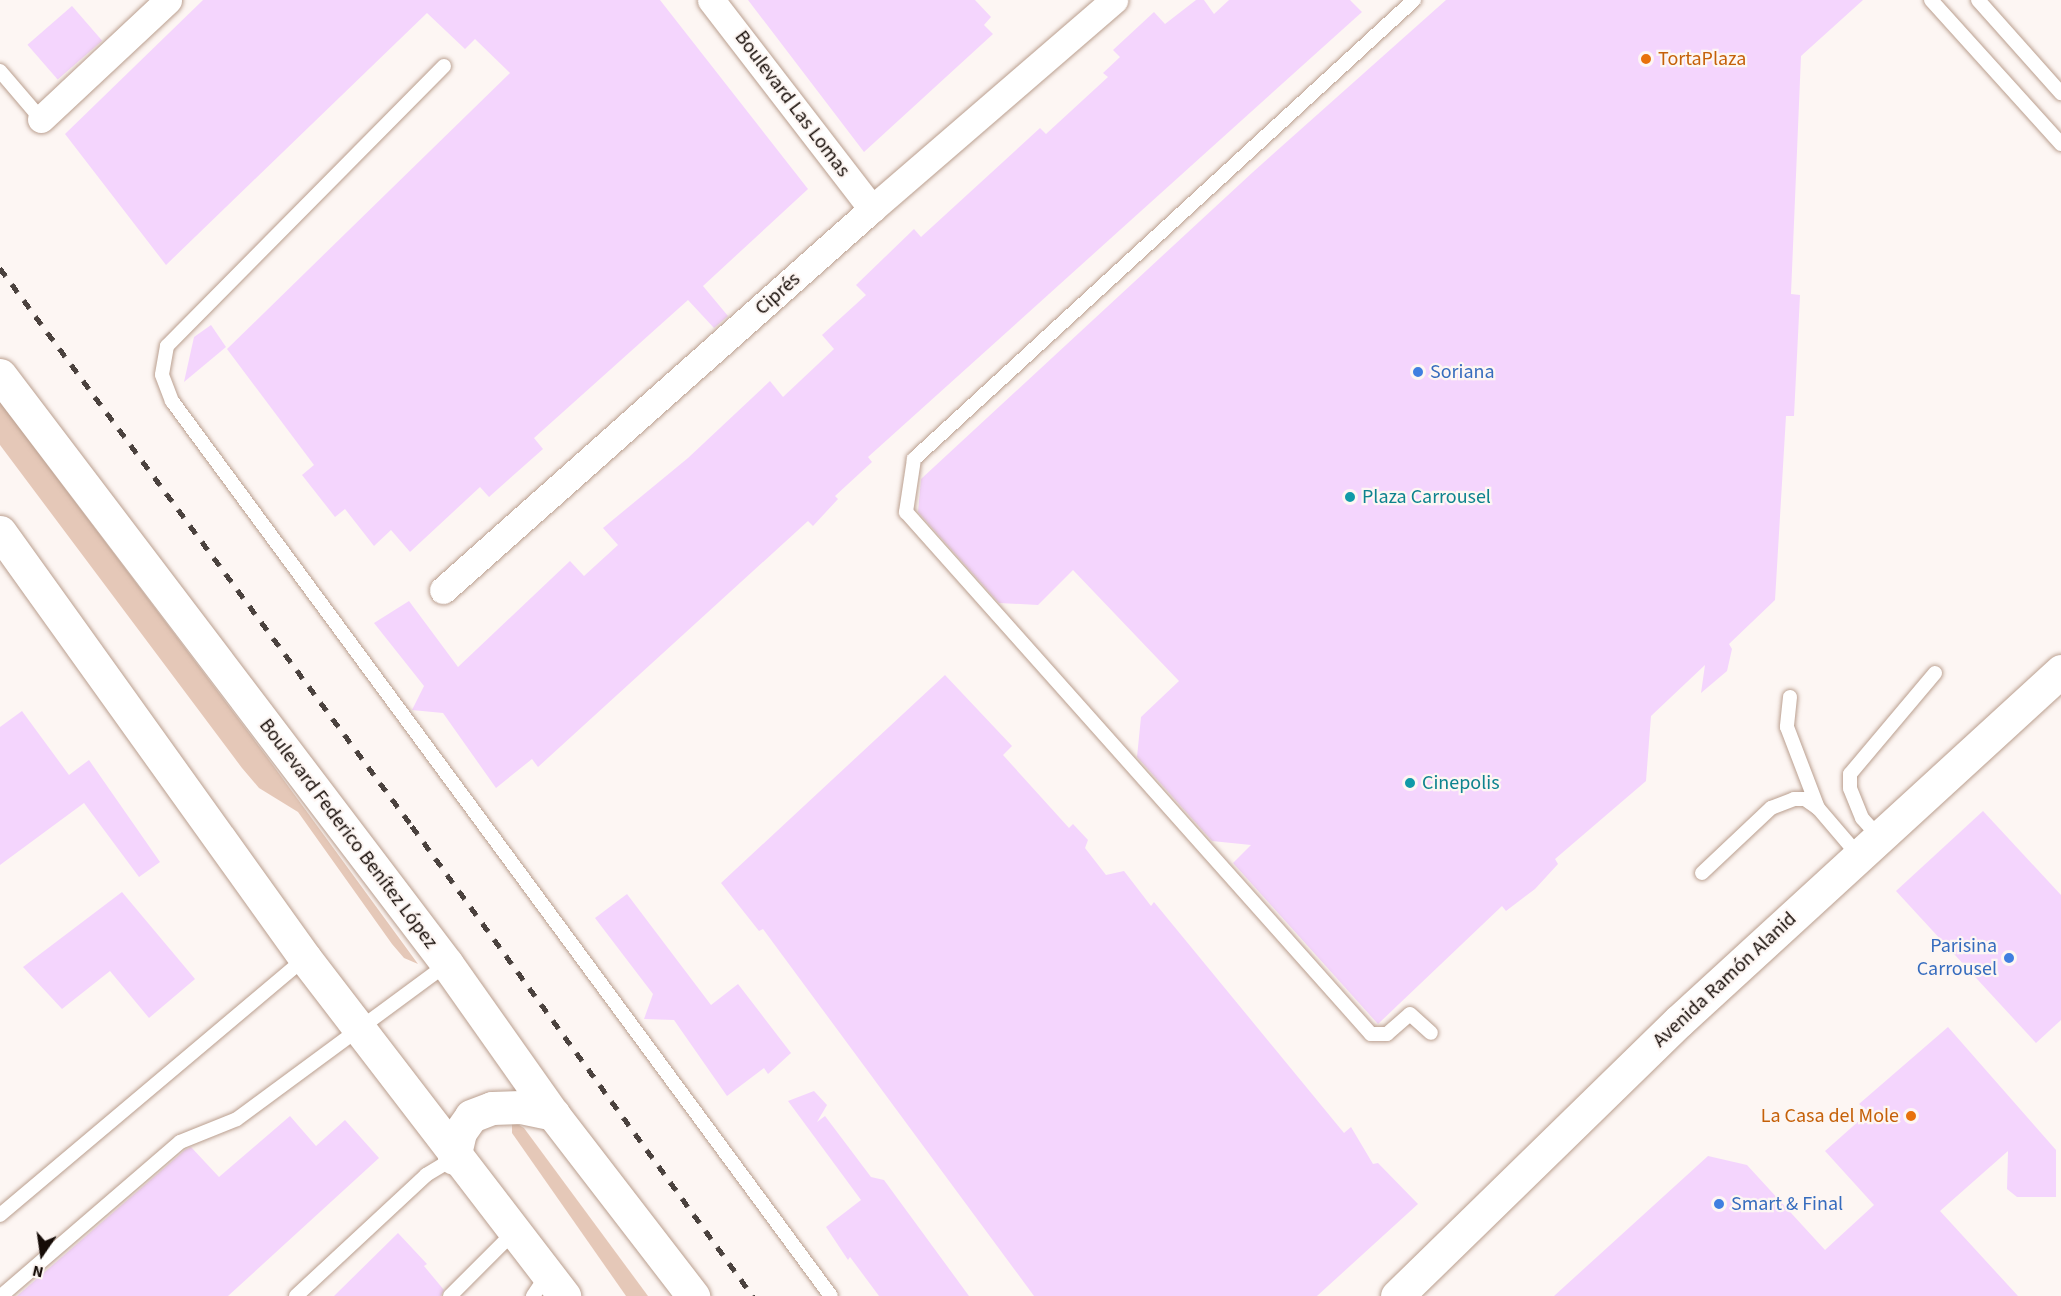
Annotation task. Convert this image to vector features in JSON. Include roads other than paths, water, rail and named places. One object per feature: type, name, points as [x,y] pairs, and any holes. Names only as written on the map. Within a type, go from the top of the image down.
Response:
[{"type":"main road","name":"Boulevard Federico Benítez López","points":[[0,375],[447,964],[553,1114],[693,1296]]},
{"type":"main road","points":[[0,532],[304,958],[454,1158],[514,1232],[548,1289]]},
{"type":"main road","name":"Avenida Ramón Alanid","points":[[1397,1296],[1679,1021],[2061,671]]},
{"type":"main road","points":[[454,1158],[459,1132],[471,1116],[492,1108],[521,1107],[553,1114]]},
{"type":"street","name":"Boulevard Las Lomas","points":[[711,0],[872,209]]},
{"type":"street","name":"Ciprés","points":[[443,590],[872,209],[1114,0]]},
{"type":"street","points":[[41,119],[158,4]]},
{"type":"lane","points":[[1414,0],[914,459],[906,512],[1371,1034],[1387,1034],[1410,1014],[1431,1033]]},
{"type":"lane","points":[[1931,0],[2061,144]]},
{"type":"lane","points":[[1978,0],[2061,93]]},
{"type":"lane","points":[[444,66],[167,346],[162,375],[179,411],[831,1296]]},
{"type":"lane","points":[[0,71],[41,119]]},
{"type":"lane","points":[[1869,846],[1851,788],[1850,774],[1935,673]]},
{"type":"lane","points":[[1790,697],[1787,727],[1818,808]]},
{"type":"lane","points":[[1702,873],[1771,808],[1794,799],[1805,799],[1869,846]]},
{"type":"lane","points":[[0,1215],[304,958]]},
{"type":"lane","points":[[1,1296],[180,1142],[237,1119],[447,964]]},
{"type":"lane","points":[[296,1296],[426,1175],[454,1158]]},
{"type":"lane","points":[[450,1296],[514,1232]]},
{"type":"railway","points":[[0,268],[412,826],[753,1296]]},
{"type":"place","name":"TortaPlaza","points":[[1646,59]]},
{"type":"place","name":"Soriana","points":[[1418,372]]},
{"type":"place","name":"Plaza Carrousel","points":[[1350,497]]},
{"type":"place","name":"Cinepolis","points":[[1410,783]]},
{"type":"place","name":"Parisina Carrousel","points":[[2009,958]]},
{"type":"place","name":"La Casa del Mole","points":[[1911,1116]]},
{"type":"place","name":"Smart & Final","points":[[1719,1204]]}]
